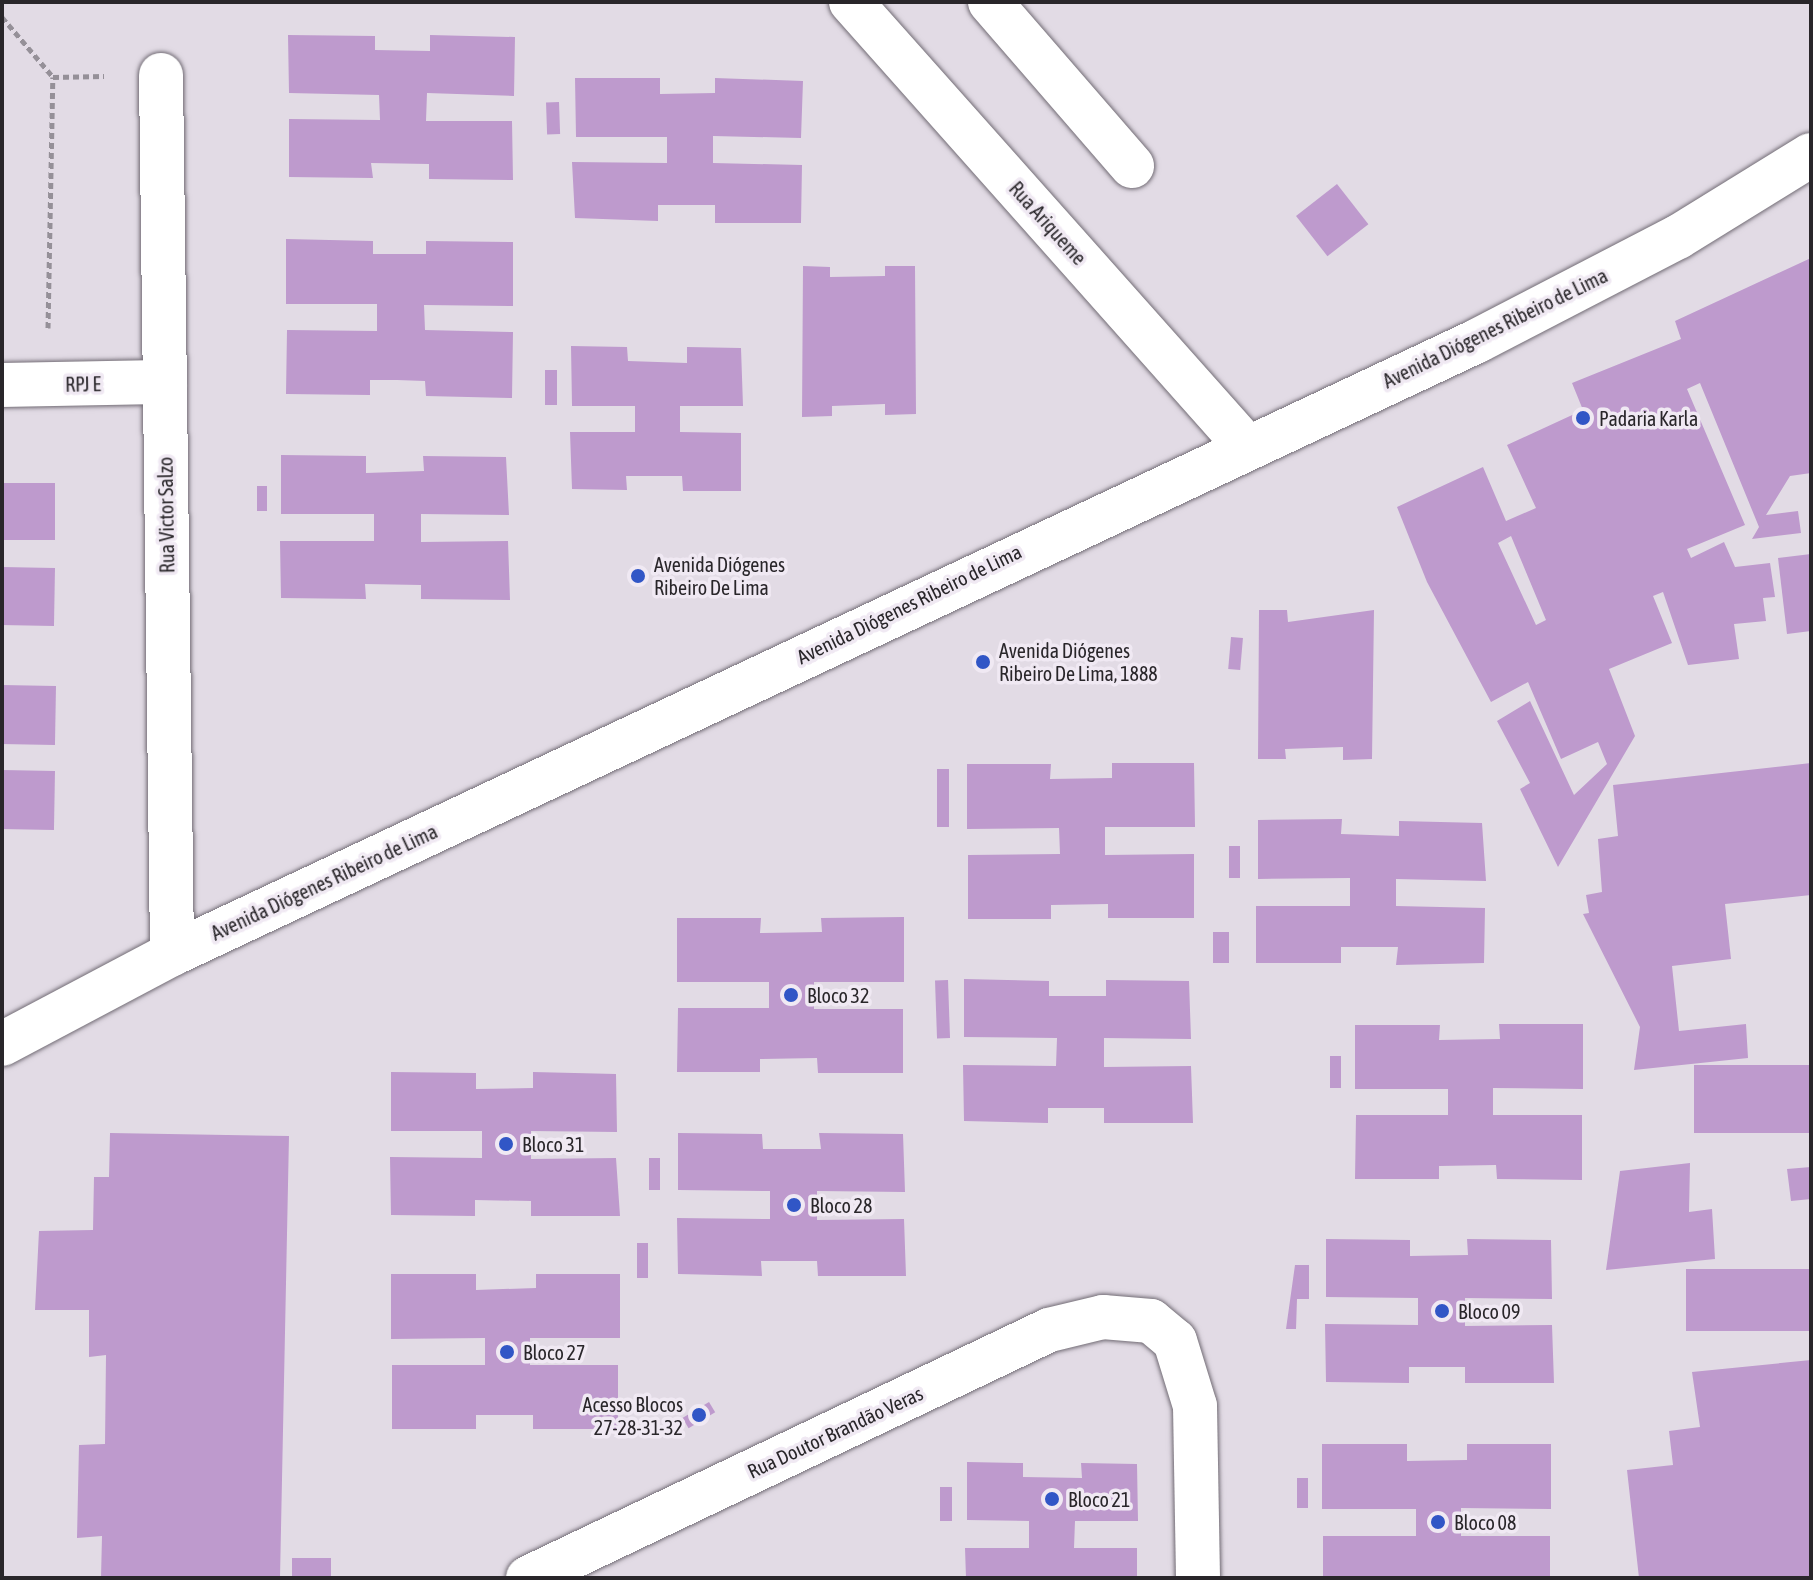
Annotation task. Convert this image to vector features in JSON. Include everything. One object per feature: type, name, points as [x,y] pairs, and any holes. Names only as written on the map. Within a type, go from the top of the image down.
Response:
[{"type":"street","name":"Rua Ariqueme","points":[[851,2],[1244,444]]},
{"type":"street","points":[[990,2],[1132,166]]},
{"type":"street","name":"Rua Victor Salzo","points":[[161,75],[172,954]]},
{"type":"street","name":"Avenida Diógenes Ribeiro de Lima","points":[[2,1044],[172,954],[1244,444],[1491,334],[1678,237],[1811,155]]},
{"type":"street","name":"RPJ E","points":[[2,385],[165,382]]},
{"type":"street","name":"Rua Doutor Brandão Veras","points":[[528,1578],[1049,1330],[1103,1317],[1151,1321],[1175,1341],[1195,1406],[1198,1578]]},
{"type":"path","points":[[2,17],[53,77],[48,337]]},
{"type":"path","points":[[53,77],[161,75]]},
{"type":"building","points":[[288,35],[375,36],[375,50],[430,51],[430,35],[515,37],[514,96],[427,93],[426,121],[512,121],[513,180],[429,179],[429,164],[371,163],[373,178],[289,177],[289,119],[380,120],[379,95],[289,93]]},
{"type":"building","points":[[575,78],[660,78],[660,94],[715,93],[715,78],[803,81],[801,138],[713,136],[713,163],[802,165],[801,223],[715,223],[715,205],[658,205],[658,221],[575,218],[572,162],[667,163],[667,137],[576,137]]},
{"type":"building","points":[[546,102],[559,102],[560,134],[547,134]]},
{"type":"building","points":[[1337,184],[1368,224],[1327,256],[1296,216]]},
{"type":"building","points":[[286,239],[373,241],[373,254],[426,254],[426,241],[513,242],[513,306],[424,305],[425,330],[513,332],[512,398],[426,396],[425,381],[397,380],[370,380],[370,395],[286,394],[287,330],[377,331],[377,304],[286,304]]},
{"type":"building","points":[[1811,258],[1811,473],[1790,476],[1766,515],[1798,511],[1801,533],[1752,539],[1759,527],[1700,383],[1687,389],[1745,525],[1687,549],[1691,558],[1724,542],[1735,567],[1770,563],[1775,597],[1763,598],[1766,621],[1734,624],[1739,659],[1688,665],[1663,592],[1653,596],[1672,643],[1609,669],[1635,736],[1558,867],[1520,789],[1530,783],[1497,721],[1530,701],[1574,795],[1607,764],[1598,742],[1561,759],[1528,682],[1491,702],[1427,582],[1397,507],[1483,467],[1506,521],[1536,508],[1507,445],[1583,410],[1572,383],[1681,339],[1675,321]],"holes":[[[1511,536],[1546,620],[1536,625],[1498,543]]]},
{"type":"building","points":[[803,266],[830,267],[830,277],[885,276],[885,266],[915,266],[916,414],[885,415],[885,404],[832,406],[832,416],[802,417]]},
{"type":"building","points":[[571,346],[627,347],[628,361],[687,363],[687,347],[741,348],[743,406],[680,406],[680,432],[741,433],[741,491],[683,491],[682,476],[626,476],[627,490],[572,489],[570,432],[635,432],[635,406],[572,406]]},
{"type":"building","points":[[545,370],[557,370],[557,405],[545,405]]},
{"type":"building","points":[[281,455],[366,456],[366,473],[424,471],[423,456],[506,457],[509,515],[421,514],[421,542],[508,541],[510,600],[421,599],[421,585],[365,584],[366,599],[281,598],[280,541],[374,541],[374,514],[281,514]]},
{"type":"building","points":[[2,483],[55,483],[55,540],[2,540]]},
{"type":"building","points":[[257,486],[267,486],[267,511],[257,511]]},
{"type":"building","points":[[1811,554],[1811,631],[1787,634],[1778,558]]},
{"type":"building","points":[[2,567],[55,568],[54,626],[2,625]]},
{"type":"building","points":[[1259,610],[1287,610],[1288,622],[1374,610],[1372,759],[1343,760],[1343,747],[1285,749],[1286,759],[1258,759]]},
{"type":"building","points":[[1231,637],[1243,638],[1240,670],[1228,669]]},
{"type":"building","points":[[2,685],[56,686],[55,745],[2,744]]},
{"type":"building","points":[[1112,763],[1194,763],[1195,827],[1105,827],[1105,855],[1194,854],[1194,918],[1108,918],[1108,904],[1051,905],[1051,919],[968,919],[968,855],[1060,854],[1059,828],[967,829],[967,764],[1051,764],[1050,779],[1112,778]]},
{"type":"building","points":[[1811,763],[1811,895],[1725,904],[1731,959],[1672,966],[1679,1031],[1746,1024],[1748,1058],[1634,1070],[1640,1027],[1583,914],[1589,913],[1586,895],[1602,892],[1598,839],[1618,836],[1613,785]]},
{"type":"building","points":[[937,769],[949,769],[949,827],[937,827]]},
{"type":"building","points":[[2,770],[55,771],[54,830],[2,829]]},
{"type":"building","points":[[1342,819],[1341,834],[1399,836],[1399,821],[1482,823],[1486,881],[1396,879],[1396,906],[1485,908],[1484,963],[1396,965],[1398,947],[1341,947],[1341,963],[1256,963],[1256,906],[1350,906],[1350,878],[1258,879],[1258,820]]},
{"type":"building","points":[[1229,846],[1240,846],[1240,878],[1229,878]]},
{"type":"building","name":"Bloco 32","points":[[904,917],[904,982],[814,982],[814,1009],[903,1009],[903,1073],[818,1073],[817,1058],[760,1059],[760,1072],[677,1072],[678,1008],[769,1008],[769,982],[677,982],[677,918],[761,918],[760,933],[822,932],[821,918]]},
{"type":"building","points":[[1213,932],[1229,932],[1229,963],[1213,963]]},
{"type":"building","points":[[964,979],[1049,981],[1049,996],[1106,996],[1106,980],[1189,981],[1191,1039],[1104,1038],[1104,1067],[1191,1066],[1193,1123],[1104,1123],[1104,1108],[1048,1108],[1048,1123],[964,1121],[963,1065],[1056,1066],[1057,1038],[964,1037]]},
{"type":"building","points":[[935,980],[948,980],[950,1038],[937,1038]]},
{"type":"building","points":[[1499,1024],[1583,1024],[1583,1089],[1493,1088],[1493,1115],[1582,1115],[1582,1180],[1497,1179],[1496,1165],[1439,1166],[1439,1179],[1355,1179],[1356,1115],[1448,1115],[1448,1089],[1355,1089],[1355,1025],[1440,1025],[1439,1040],[1500,1039]]},
{"type":"building","points":[[1330,1056],[1341,1056],[1341,1088],[1330,1088]]},
{"type":"building","points":[[1694,1065],[1811,1065],[1811,1133],[1694,1133]]},
{"type":"building","name":"Bloco 31","points":[[391,1072],[476,1073],[476,1089],[533,1088],[533,1072],[616,1074],[617,1132],[531,1131],[531,1159],[616,1158],[620,1216],[531,1216],[531,1201],[475,1200],[475,1216],[391,1215],[390,1157],[482,1158],[482,1131],[391,1131]]},
{"type":"building","points":[[110,1133],[289,1136],[280,1578],[101,1578],[102,1536],[77,1538],[79,1445],[105,1444],[106,1355],[89,1357],[89,1310],[35,1310],[39,1231],[93,1230],[94,1177],[109,1177]]},
{"type":"building","name":"Bloco 28","points":[[678,1133],[762,1134],[763,1149],[821,1149],[819,1133],[903,1134],[905,1192],[817,1191],[817,1220],[904,1219],[906,1276],[818,1276],[817,1261],[761,1261],[762,1276],[678,1274],[677,1218],[770,1219],[770,1191],[678,1190]]},
{"type":"building","points":[[649,1158],[660,1158],[660,1190],[649,1190]]},
{"type":"building","points":[[1690,1163],[1689,1212],[1712,1209],[1715,1259],[1606,1270],[1620,1171]]},
{"type":"building","points":[[1811,1167],[1811,1199],[1791,1201],[1787,1169]]},
{"type":"building","name":"Bloco 09","points":[[1326,1239],[1410,1240],[1410,1256],[1468,1255],[1467,1239],[1551,1240],[1552,1299],[1465,1298],[1465,1326],[1552,1325],[1554,1383],[1465,1383],[1465,1367],[1409,1367],[1409,1383],[1326,1382],[1325,1324],[1418,1325],[1418,1298],[1326,1297]]},
{"type":"building","points":[[637,1243],[648,1243],[648,1278],[637,1278]]},
{"type":"building","points":[[1295,1265],[1309,1265],[1309,1299],[1297,1299],[1296,1329],[1286,1329]]},
{"type":"building","points":[[1686,1269],[1811,1269],[1811,1331],[1686,1331]]},
{"type":"building","name":"Bloco 27","points":[[391,1274],[476,1274],[476,1290],[536,1288],[536,1274],[620,1274],[620,1338],[530,1338],[530,1365],[618,1365],[618,1429],[533,1429],[533,1415],[476,1415],[476,1429],[392,1429],[392,1365],[485,1365],[485,1338],[391,1339]]},
{"type":"building","points":[[1811,1360],[1811,1578],[1639,1578],[1627,1470],[1673,1465],[1669,1431],[1700,1427],[1692,1372]]},
{"type":"building","name":"Acesso Blocos 27-28-31-32","points":[[709,1402],[715,1412],[689,1428],[682,1418]]},
{"type":"building","name":"Bloco 08","points":[[1322,1444],[1407,1444],[1407,1461],[1467,1460],[1467,1444],[1551,1444],[1551,1509],[1461,1508],[1461,1536],[1550,1536],[1550,1578],[1323,1578],[1323,1536],[1416,1536],[1416,1509],[1322,1509]]},
{"type":"building","name":"Bloco 21","points":[[967,1462],[1023,1463],[1023,1477],[1082,1478],[1081,1463],[1137,1464],[1138,1521],[1075,1521],[1074,1548],[1137,1548],[1137,1578],[966,1578],[965,1548],[1029,1548],[1029,1521],[967,1520]]},
{"type":"building","points":[[1297,1478],[1308,1478],[1308,1508],[1297,1508]]},
{"type":"building","points":[[940,1487],[952,1487],[952,1521],[940,1521]]},
{"type":"building","points":[[292,1558],[331,1558],[331,1578],[292,1578]]},
{"type":"place","name":"Padaria Karla","points":[[1583,418]]},
{"type":"place","name":"Avenida Diógenes Ribeiro De Lima","points":[[638,576]]},
{"type":"place","name":"Avenida Diógenes Ribeiro De Lima, 1888","points":[[983,662]]},
{"type":"place","name":"Bloco 32","points":[[791,995]]},
{"type":"place","name":"Bloco 31","points":[[506,1144]]},
{"type":"place","name":"Bloco 28","points":[[794,1205]]},
{"type":"place","name":"Bloco 09","points":[[1442,1311]]},
{"type":"place","name":"Bloco 27","points":[[507,1352]]},
{"type":"place","name":"Acesso Blocos 27-28-31-32","points":[[699,1415]]},
{"type":"place","name":"Bloco 21","points":[[1052,1499]]},
{"type":"place","name":"Bloco 08","points":[[1438,1522]]}]
